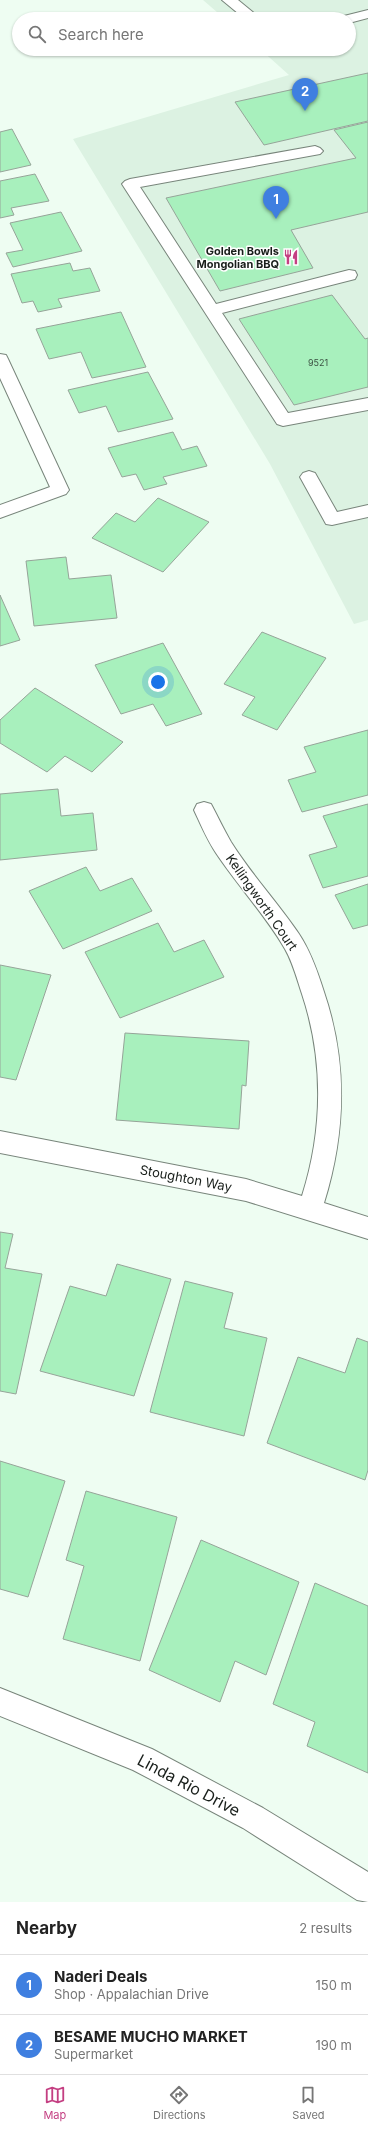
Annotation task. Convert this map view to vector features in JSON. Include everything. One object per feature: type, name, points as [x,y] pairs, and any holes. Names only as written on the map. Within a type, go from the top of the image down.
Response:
[{"type":"street","points":[[229,0],[245,12]]},
{"type":"street","points":[[356,17],[368,14]]},
{"type":"street","points":[[315,151],[130,184],[283,420],[368,404]]},
{"type":"street","points":[[212,310],[350,275]]},
{"type":"street","points":[[0,359],[60,490],[0,512]]},
{"type":"street","points":[[310,477],[332,519],[368,511]]},
{"type":"street","name":"Kellingworth Court","points":[[204,810],[224,848],[292,942],[305,968],[323,1023],[330,1067],[330,1114],[320,1177],[310,1208]]},
{"type":"street","name":"Stoughton Way","points":[[0,1142],[246,1190],[310,1208],[368,1228]]},
{"type":"street","name":"Linda Rio Drive","points":[[0,1702],[142,1759],[253,1818],[368,1889]]},
{"type":"shaded area","points":[[203,0],[368,0],[368,620],[354,624],[270,464],[73,139],[289,75],[268,56],[356,56],[356,12],[217,12]]},
{"type":"building","points":[[368,73],[368,121],[264,145],[235,102]]},
{"type":"building","points":[[368,122],[368,212],[291,230],[313,268],[220,291],[166,198],[356,158],[334,130]]},
{"type":"building","points":[[12,129],[31,165],[0,172],[0,132]]},
{"type":"building","points":[[35,174],[49,201],[11,208],[14,215],[0,218],[0,181]]},
{"type":"building","points":[[61,212],[82,251],[13,267],[6,253],[23,250],[10,223]]},
{"type":"building","points":[[70,263],[73,271],[90,268],[100,291],[58,299],[62,307],[38,312],[33,301],[22,303],[11,274]]},
{"type":"building","points":[[332,295],[365,339],[368,338],[368,387],[294,405],[239,319]]},
{"type":"building","points":[[121,312],[146,367],[92,378],[81,352],[49,359],[36,329]]},
{"type":"building","points":[[148,372],[173,419],[118,432],[106,406],[79,413],[68,390]]},
{"type":"building","points":[[173,432],[182,450],[197,446],[207,466],[163,477],[167,484],[144,490],[136,474],[122,477],[108,448]]},
{"type":"building","points":[[158,498],[209,522],[163,572],[92,538],[116,513],[135,522]]},
{"type":"building","points":[[66,557],[69,579],[111,575],[117,618],[34,626],[26,561]]},
{"type":"building","points":[[0,595],[20,640],[0,646]]},
{"type":"building","points":[[262,632],[326,658],[277,730],[242,715],[255,697],[224,684]]},
{"type":"building","points":[[163,643],[202,714],[166,726],[153,704],[121,714],[95,665]]},
{"type":"building","points":[[35,688],[123,742],[92,772],[65,756],[47,772],[0,743],[0,720]]},
{"type":"building","points":[[368,730],[368,795],[302,812],[288,780],[316,772],[304,747]]},
{"type":"building","points":[[58,789],[61,816],[93,813],[97,850],[0,860],[0,794]]},
{"type":"building","points":[[368,804],[368,876],[323,888],[309,855],[337,847],[323,816]]},
{"type":"building","points":[[86,867],[100,891],[132,878],[152,911],[63,949],[29,891]]},
{"type":"building","points":[[368,884],[368,925],[353,929],[335,895]]},
{"type":"building","points":[[158,923],[174,952],[204,940],[224,977],[120,1018],[85,952]]},
{"type":"building","points":[[0,965],[51,975],[16,1080],[0,1077]]},
{"type":"building","points":[[125,1033],[249,1041],[246,1086],[242,1085],[239,1129],[116,1120]]},
{"type":"building","points":[[0,1232],[13,1234],[5,1268],[42,1274],[16,1394],[0,1391]]},
{"type":"building","points":[[117,1264],[171,1279],[134,1396],[40,1371],[70,1286],[106,1296]]},
{"type":"building","points":[[185,1281],[233,1293],[224,1328],[267,1338],[244,1436],[150,1412]]},
{"type":"building","points":[[357,1338],[368,1342],[368,1470],[365,1480],[267,1443],[298,1357],[345,1373]]},
{"type":"building","points":[[0,1461],[65,1481],[28,1597],[0,1589]]},
{"type":"building","points":[[86,1491],[177,1517],[140,1661],[63,1639],[84,1566],[66,1560]]},
{"type":"building","points":[[201,1540],[299,1582],[266,1675],[235,1661],[220,1702],[149,1670]]},
{"type":"building","points":[[315,1583],[368,1606],[368,1773],[307,1746],[315,1722],[273,1704]]},
{"type":"place","name":"BESAME MUCHO MARKET","points":[[305,111]]},
{"type":"place","name":"Naderi Deals","points":[[276,219]]},
{"type":"place","name":"Golden Bowls Mongolian BBQ","points":[[291,257]]}]
